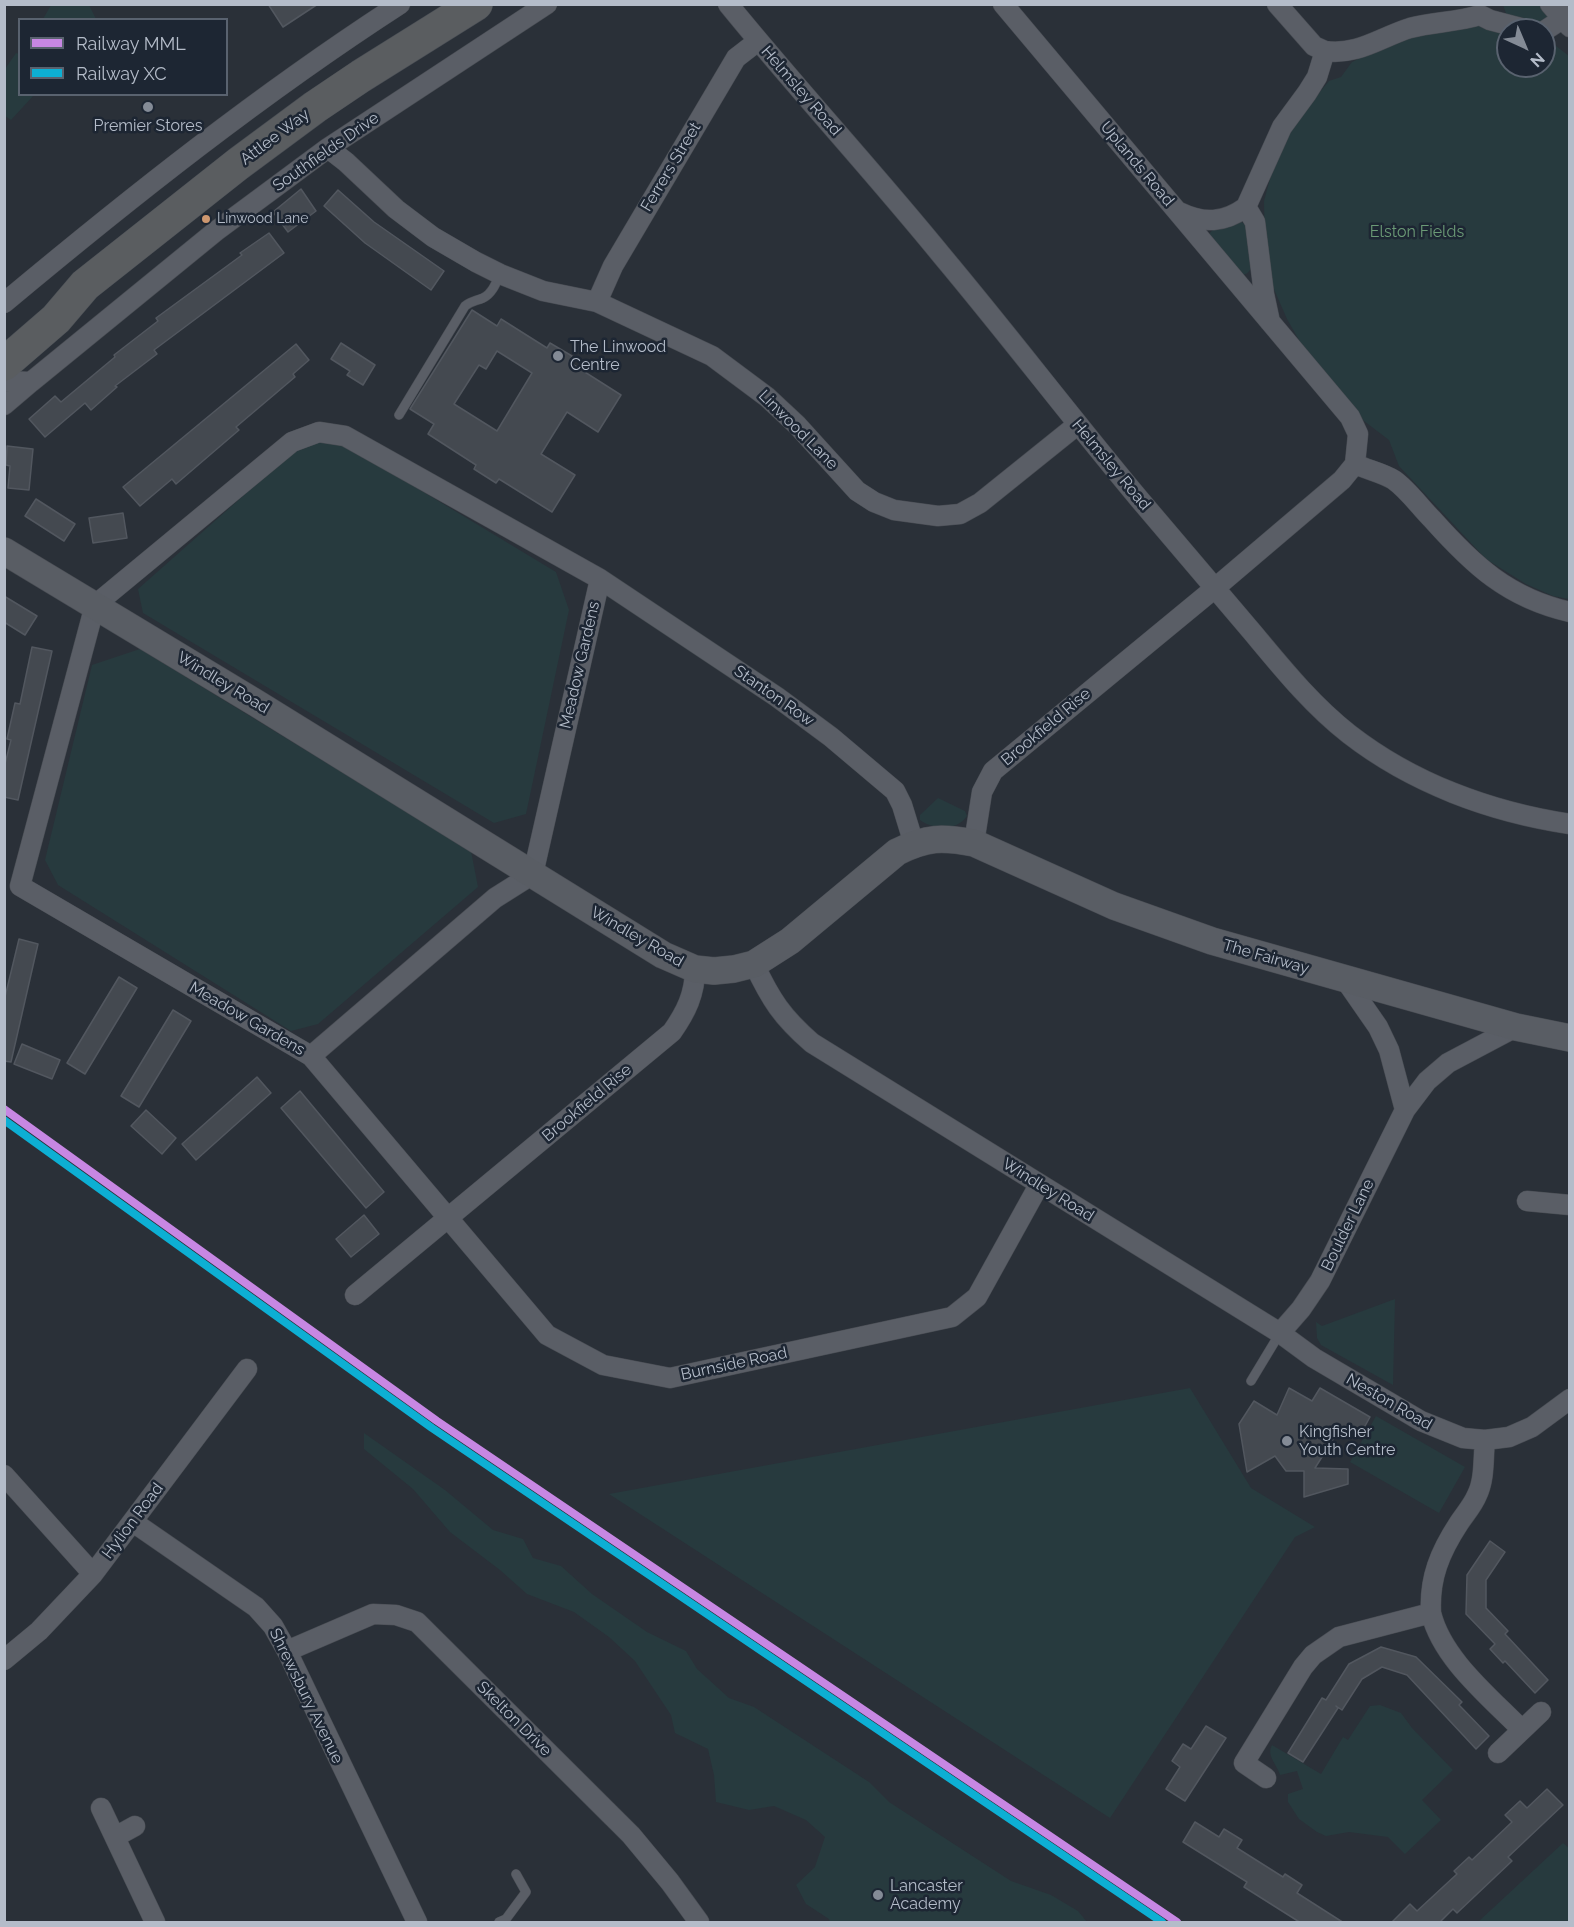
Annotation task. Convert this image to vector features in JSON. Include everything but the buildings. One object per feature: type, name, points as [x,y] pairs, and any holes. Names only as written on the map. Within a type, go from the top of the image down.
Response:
[{"type":"highway","name":"Attlee Way","points":[[18,373],[56,319],[85,285],[238,164],[315,107],[476,4]]},
{"type":"highway","name":"Attlee Way","points":[[4,335],[45,304],[85,285]]},
{"type":"street","points":[[4,303],[147,186],[249,108],[400,4]]},
{"type":"street","name":"Southfields Drive","points":[[4,405],[18,373],[328,148],[547,4]]},
{"type":"street","name":"Helmsley Road","points":[[728,4],[943,257],[1077,425],[1304,692],[1341,727],[1403,769],[1442,788],[1484,804],[1535,818],[1569,824]]},
{"type":"street","name":"Uplands Road","points":[[1003,4],[1271,324]]},
{"type":"street","points":[[1277,4],[1314,46],[1325,51],[1347,52],[1410,28],[1462,20],[1485,10],[1490,20],[1496,22]]},
{"type":"street","points":[[1550,4],[1567,21]]},
{"type":"street","name":"Ferrers Street","points":[[597,302],[613,266],[736,58],[758,41]]},
{"type":"street","points":[[1177,211],[1201,221],[1237,213],[1246,207],[1282,127],[1317,77],[1325,51]]},
{"type":"street","name":"Linwood Lane","points":[[328,148],[396,208],[434,237],[500,274],[543,291],[597,302],[712,356],[767,397],[797,425],[857,491],[874,502],[894,510],[938,516],[960,514],[980,503],[1077,425]]},
{"type":"street","points":[[1246,207],[1254,222],[1264,294],[1271,324],[1350,417],[1359,434],[1356,465],[1394,480],[1462,553],[1502,586],[1526,599],[1569,612]]},
{"type":"street","points":[[4,381],[18,373]]},
{"type":"street","name":"Meadow Gardens","points":[[319,432],[345,436],[600,579],[533,874],[495,898],[311,1056],[12,883],[95,605],[292,442],[319,432]]},
{"type":"street","name":"Brookfield Rise","points":[[974,843],[982,792],[993,771],[1215,588],[1342,480],[1356,465]]},
{"type":"street","name":"Windley Road","points":[[4,551],[663,955],[695,969],[724,970],[754,964],[780,1013],[812,1043],[1280,1334]]},
{"type":"street","name":"Stanton Row","points":[[600,579],[777,696],[884,780],[895,791],[902,805],[914,844]]},
{"type":"street","points":[[754,964],[790,940],[897,852],[914,844],[935,839],[974,843]]},
{"type":"street","name":"The Fairway","points":[[974,843],[1066,886],[1162,925],[1516,1027],[1569,1038]]},
{"type":"street","name":"Brookfield Rise","points":[[355,1295],[672,1032],[686,1013],[695,986],[695,969]]},
{"type":"street","points":[[1344,978],[1378,1027],[1389,1050],[1405,1110]]},
{"type":"street","name":"Boulder Lane","points":[[1280,1334],[1301,1310],[1320,1281],[1405,1110],[1427,1082],[1448,1063],[1516,1027]]},
{"type":"street","name":"Burnside Road","points":[[311,1056],[547,1335],[603,1365],[670,1378],[952,1317],[977,1297],[1039,1185]]},
{"type":"street","points":[[1527,1201],[1569,1205]]},
{"type":"street","name":"Neston Road","points":[[1280,1334],[1314,1358],[1421,1421],[1462,1438],[1485,1440],[1509,1437],[1532,1427],[1569,1399]]},
{"type":"street","name":"Hylion Road","points":[[4,1660],[39,1631],[93,1574],[247,1370]]},
{"type":"street","points":[[1485,1440],[1481,1484],[1476,1497],[1446,1543],[1438,1560],[1432,1579],[1431,1613],[1434,1627],[1445,1647],[1460,1666],[1522,1730]]},
{"type":"street","points":[[4,1475],[93,1574]]},
{"type":"street","name":"Shrewsbury Avenue","points":[[133,1522],[256,1607],[273,1626],[417,1923]]},
{"type":"street","points":[[1266,1778],[1244,1763],[1303,1666],[1313,1655],[1339,1637],[1431,1613]]},
{"type":"street","name":"Skelton Drive","points":[[287,1651],[373,1614],[396,1615],[417,1622],[631,1835],[670,1882],[699,1923]]},
{"type":"street","points":[[1498,1753],[1541,1712]]},
{"type":"street","points":[[101,1808],[155,1923]]},
{"type":"street","points":[[116,1837],[135,1826]]},
{"type":"lane","points":[[399,415],[465,306],[490,294],[500,274]]},
{"type":"lane","points":[[1251,1381],[1280,1334]]},
{"type":"lane","points":[[499,1923],[506,1919],[526,1892],[516,1874]]},
{"type":"green space","points":[[51,5],[89,5],[96,18],[44,18]]},
{"type":"green space","points":[[1503,5],[1541,5],[1548,18],[1514,18],[1507,16]]},
{"type":"green space","name":"Elston Fields","points":[[1475,25],[1496,27],[1496,78],[1556,78],[1556,46],[1569,56],[1569,599],[1553,596],[1526,584],[1486,559],[1399,466],[1389,440],[1364,421],[1303,347],[1273,287],[1265,252],[1264,201],[1275,160],[1297,119],[1329,81],[1341,77],[1352,62],[1409,34]]},
{"type":"green space","points":[[16,53],[18,54],[18,96],[33,96],[11,120],[5,116],[5,69]]},
{"type":"green space","points":[[1240,221],[1247,226],[1252,266],[1248,272],[1241,275],[1210,237],[1215,227]]},
{"type":"green space","points":[[334,438],[556,572],[569,610],[526,814],[494,823],[143,613],[138,589],[294,451],[305,444]]},
{"type":"green space","points":[[140,649],[471,851],[478,887],[318,1024],[291,1031],[58,885],[45,860],[92,665]]},
{"type":"green space","points":[[938,798],[965,811],[967,816],[957,824],[945,827],[932,826],[920,820],[920,815]]},
{"type":"green space","points":[[1395,1299],[1393,1385],[1321,1345],[1317,1338],[1316,1322],[1322,1326]]},
{"type":"green space","points":[[1190,1388],[1251,1488],[1315,1527],[1295,1537],[1110,1818],[609,1494]]},
{"type":"green space","points":[[1376,1416],[1465,1467],[1439,1513],[1350,1462]]},
{"type":"green space","points":[[364,1433],[445,1490],[493,1530],[523,1539],[533,1558],[561,1566],[592,1594],[647,1632],[686,1651],[697,1669],[729,1698],[754,1707],[869,1782],[889,1802],[1011,1881],[1051,1895],[1078,1911],[1087,1922],[830,1922],[806,1904],[796,1885],[815,1867],[825,1837],[806,1820],[774,1806],[749,1810],[716,1802],[714,1775],[708,1749],[675,1733],[671,1715],[635,1661],[609,1637],[574,1612],[527,1594],[450,1532],[413,1489],[364,1449]]},
{"type":"green space","points":[[1380,1705],[1401,1713],[1412,1728],[1453,1770],[1422,1800],[1441,1820],[1405,1854],[1388,1837],[1349,1832],[1326,1836],[1299,1819],[1288,1802],[1288,1794],[1303,1789],[1297,1771],[1280,1775],[1270,1753],[1272,1745],[1321,1774],[1343,1737],[1348,1740],[1370,1706]]},
{"type":"green space","points":[[1563,1843],[1569,1848],[1569,1922],[1478,1922]]},
{"type":"rail line","name":"MML","points":[[4,1109],[437,1421],[1177,1922]]},
{"type":"rail line","name":"XC","points":[[4,1120],[432,1428],[1162,1922]]},
{"type":"place","name":"Premier Stores","points":[[148,107]]},
{"type":"place","name":"Linwood Lane","points":[[206,219]]},
{"type":"place","name":"The Linwood Centre","points":[[558,356]]},
{"type":"place","name":"Kingfisher Youth Centre","points":[[1287,1441]]},
{"type":"place","name":"Lancaster Academy","points":[[878,1895]]}]
